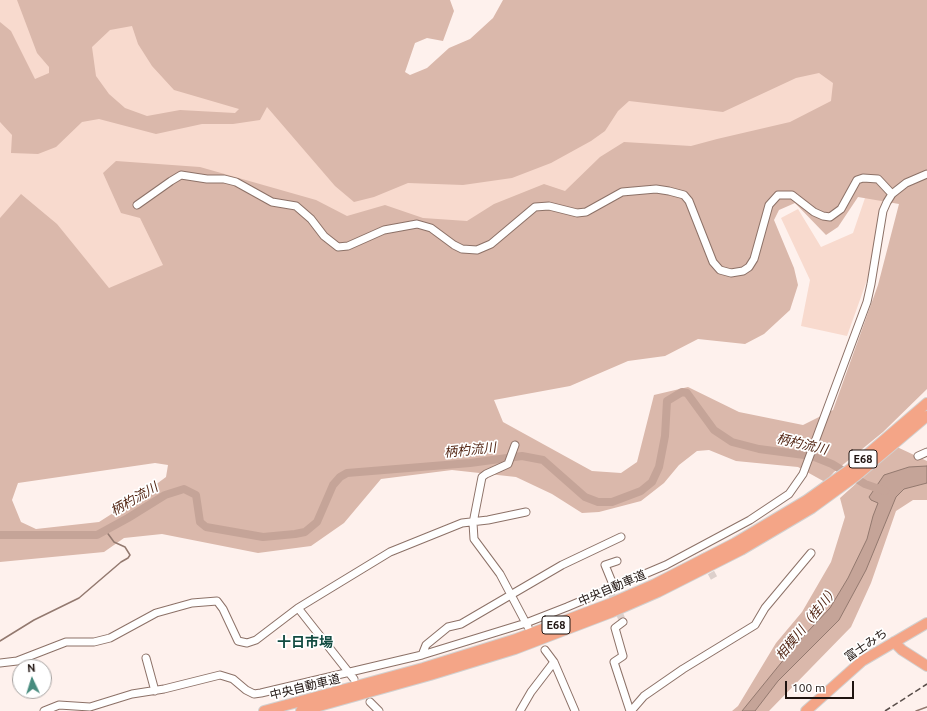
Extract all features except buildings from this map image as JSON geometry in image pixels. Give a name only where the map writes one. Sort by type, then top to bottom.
[{"type":"highway","name":"中央自動車道","points":[[900,433],[927,403]]},
{"type":"highway","name":"中央自動車道","points":[[301,711],[430,675],[515,649],[612,612],[690,576],[741,550],[785,524],[900,433],[927,416]]},
{"type":"highway","name":"中央自動車道","points":[[264,711],[423,668],[516,639],[609,604],[655,584],[735,543],[831,489]]},
{"type":"highway","name":"富士みち","points":[[806,711],[862,661],[927,623]]},
{"type":"highway","points":[[894,642],[902,650],[927,666]]},
{"type":"street","points":[[44,711],[59,705],[90,707],[132,694],[155,691],[220,675],[233,679],[246,690],[254,694],[372,668],[527,625],[700,551],[767,510],[789,494],[803,474],[867,302],[883,211],[892,194],[906,183],[927,174]]},
{"type":"street","points":[[137,204],[181,175],[207,179],[224,179],[236,182],[272,202],[296,206],[311,219],[324,236],[338,247],[348,246],[384,230],[417,224],[431,228],[462,249],[477,250],[491,244],[535,207],[550,206],[577,213],[586,212],[622,192],[650,189],[669,190],[684,196],[689,201],[713,262],[720,270],[731,273],[743,271],[749,267],[754,259],[769,205],[778,195],[792,195],[798,198],[814,212],[823,216],[830,216],[841,209],[857,180],[862,178],[878,179],[892,194]]},
{"type":"street","points":[[515,445],[508,464],[482,477],[472,523],[474,539],[512,593],[527,625]]},
{"type":"street","points":[[918,456],[927,452]]},
{"type":"street","points":[[0,664],[29,657],[66,642],[94,642],[110,638],[144,618],[192,603],[217,601],[238,641],[247,644],[256,640],[298,608],[390,552],[462,523],[472,523],[526,512]]},
{"type":"street","points":[[422,655],[426,645],[448,626],[461,624],[562,565],[621,537]]},
{"type":"street","points":[[623,622],[615,628],[622,656],[614,662],[630,711],[644,696],[683,669],[755,625],[765,608],[811,553]]},
{"type":"street","points":[[611,590],[605,565],[617,561]]},
{"type":"street","points":[[298,608],[354,679]]},
{"type":"street","points":[[545,650],[554,662],[574,711]]},
{"type":"street","points":[[146,658],[155,691]]},
{"type":"street","points":[[520,711],[531,692],[554,662]]},
{"type":"street","points":[[370,702],[379,711]]},
{"type":"shaded area","points":[[0,0],[194,0],[383,106],[784,0],[923,140],[215,333],[0,276]]},
{"type":"shaded area","points":[[17,0],[450,0],[454,11],[443,41],[427,38],[415,43],[405,72],[410,75],[427,68],[449,48],[470,39],[493,18],[503,0],[927,0],[927,389],[883,432],[834,472],[825,482],[798,467],[736,461],[709,450],[697,451],[679,465],[664,483],[641,501],[599,512],[582,513],[552,494],[516,477],[452,470],[381,479],[344,523],[311,546],[258,553],[162,534],[124,538],[104,552],[0,562],[0,218],[21,194],[57,224],[109,288],[163,265],[140,218],[121,213],[103,173],[116,161],[200,167],[316,200],[347,216],[385,205],[423,218],[467,221],[494,204],[544,184],[565,191],[600,157],[624,142],[691,146],[790,122],[831,101],[833,83],[819,73],[796,78],[723,112],[629,101],[618,111],[605,131],[591,141],[551,163],[512,178],[463,185],[408,183],[374,197],[354,202],[335,186],[267,107],[260,120],[233,124],[202,124],[156,134],[99,119],[82,122],[56,147],[38,154],[11,153],[12,135],[0,122],[0,22],[11,31],[35,79],[49,73],[49,67],[37,53]],"holes":[[[132,26],[138,44],[152,66],[174,90],[239,109],[235,113],[180,110],[147,116],[125,108],[109,94],[96,76],[92,47],[110,30]],[[858,197],[899,204],[878,285],[833,410],[803,425],[739,412],[688,387],[654,395],[637,462],[621,473],[592,471],[503,422],[494,400],[570,386],[628,361],[665,356],[698,339],[745,344],[764,334],[790,310],[798,285],[794,268],[774,220],[779,210],[795,203],[826,235],[838,227]],[[155,463],[168,465],[166,477],[143,494],[99,522],[36,529],[21,522],[12,500],[18,483]]]},
{"type":"shaded area","points":[[865,198],[883,198],[871,269],[847,336],[801,326],[810,280],[781,218],[798,209],[821,247],[853,233]]},
{"type":"shaded area","points":[[897,447],[927,461],[927,500],[913,500],[896,511],[871,583],[851,627],[769,711],[732,711],[738,706],[776,643],[802,612],[831,562],[845,517],[840,498]]},
{"type":"shaded area","points":[[927,466],[927,483],[904,489],[896,497],[866,570],[839,620],[778,681],[755,711],[742,711],[798,642],[830,608],[848,578],[867,539],[878,503],[871,500],[869,497],[884,475],[909,467]]},
{"type":"waterway","name":"柄杓流川","points":[[0,535],[97,535],[165,495],[184,489],[196,495],[200,522],[206,527],[263,537],[295,534],[305,532],[317,522],[333,485],[340,477],[347,473],[470,463],[522,456],[543,460],[585,497],[598,502],[612,502],[641,491],[652,482],[659,467],[665,436],[667,401],[682,392],[687,393],[714,430],[732,442],[759,449],[812,456],[832,464],[865,484],[885,491]]},
{"type":"waterway","points":[[0,641],[34,620],[79,598],[121,562],[128,558],[130,555],[125,547],[114,542],[106,531]]},
{"type":"waterway","points":[[916,711],[927,707]]},
{"type":"tunnel","points":[[701,554],[714,578]]},
{"type":"tunnel","points":[[611,593],[623,622]]},
{"type":"railway","points":[[885,711],[927,684]]},
{"type":"district","name":"十日市場","points":[[305,642]]},
{"type":"water label","name":"相模川（桂川）","points":[[807,623]]}]
